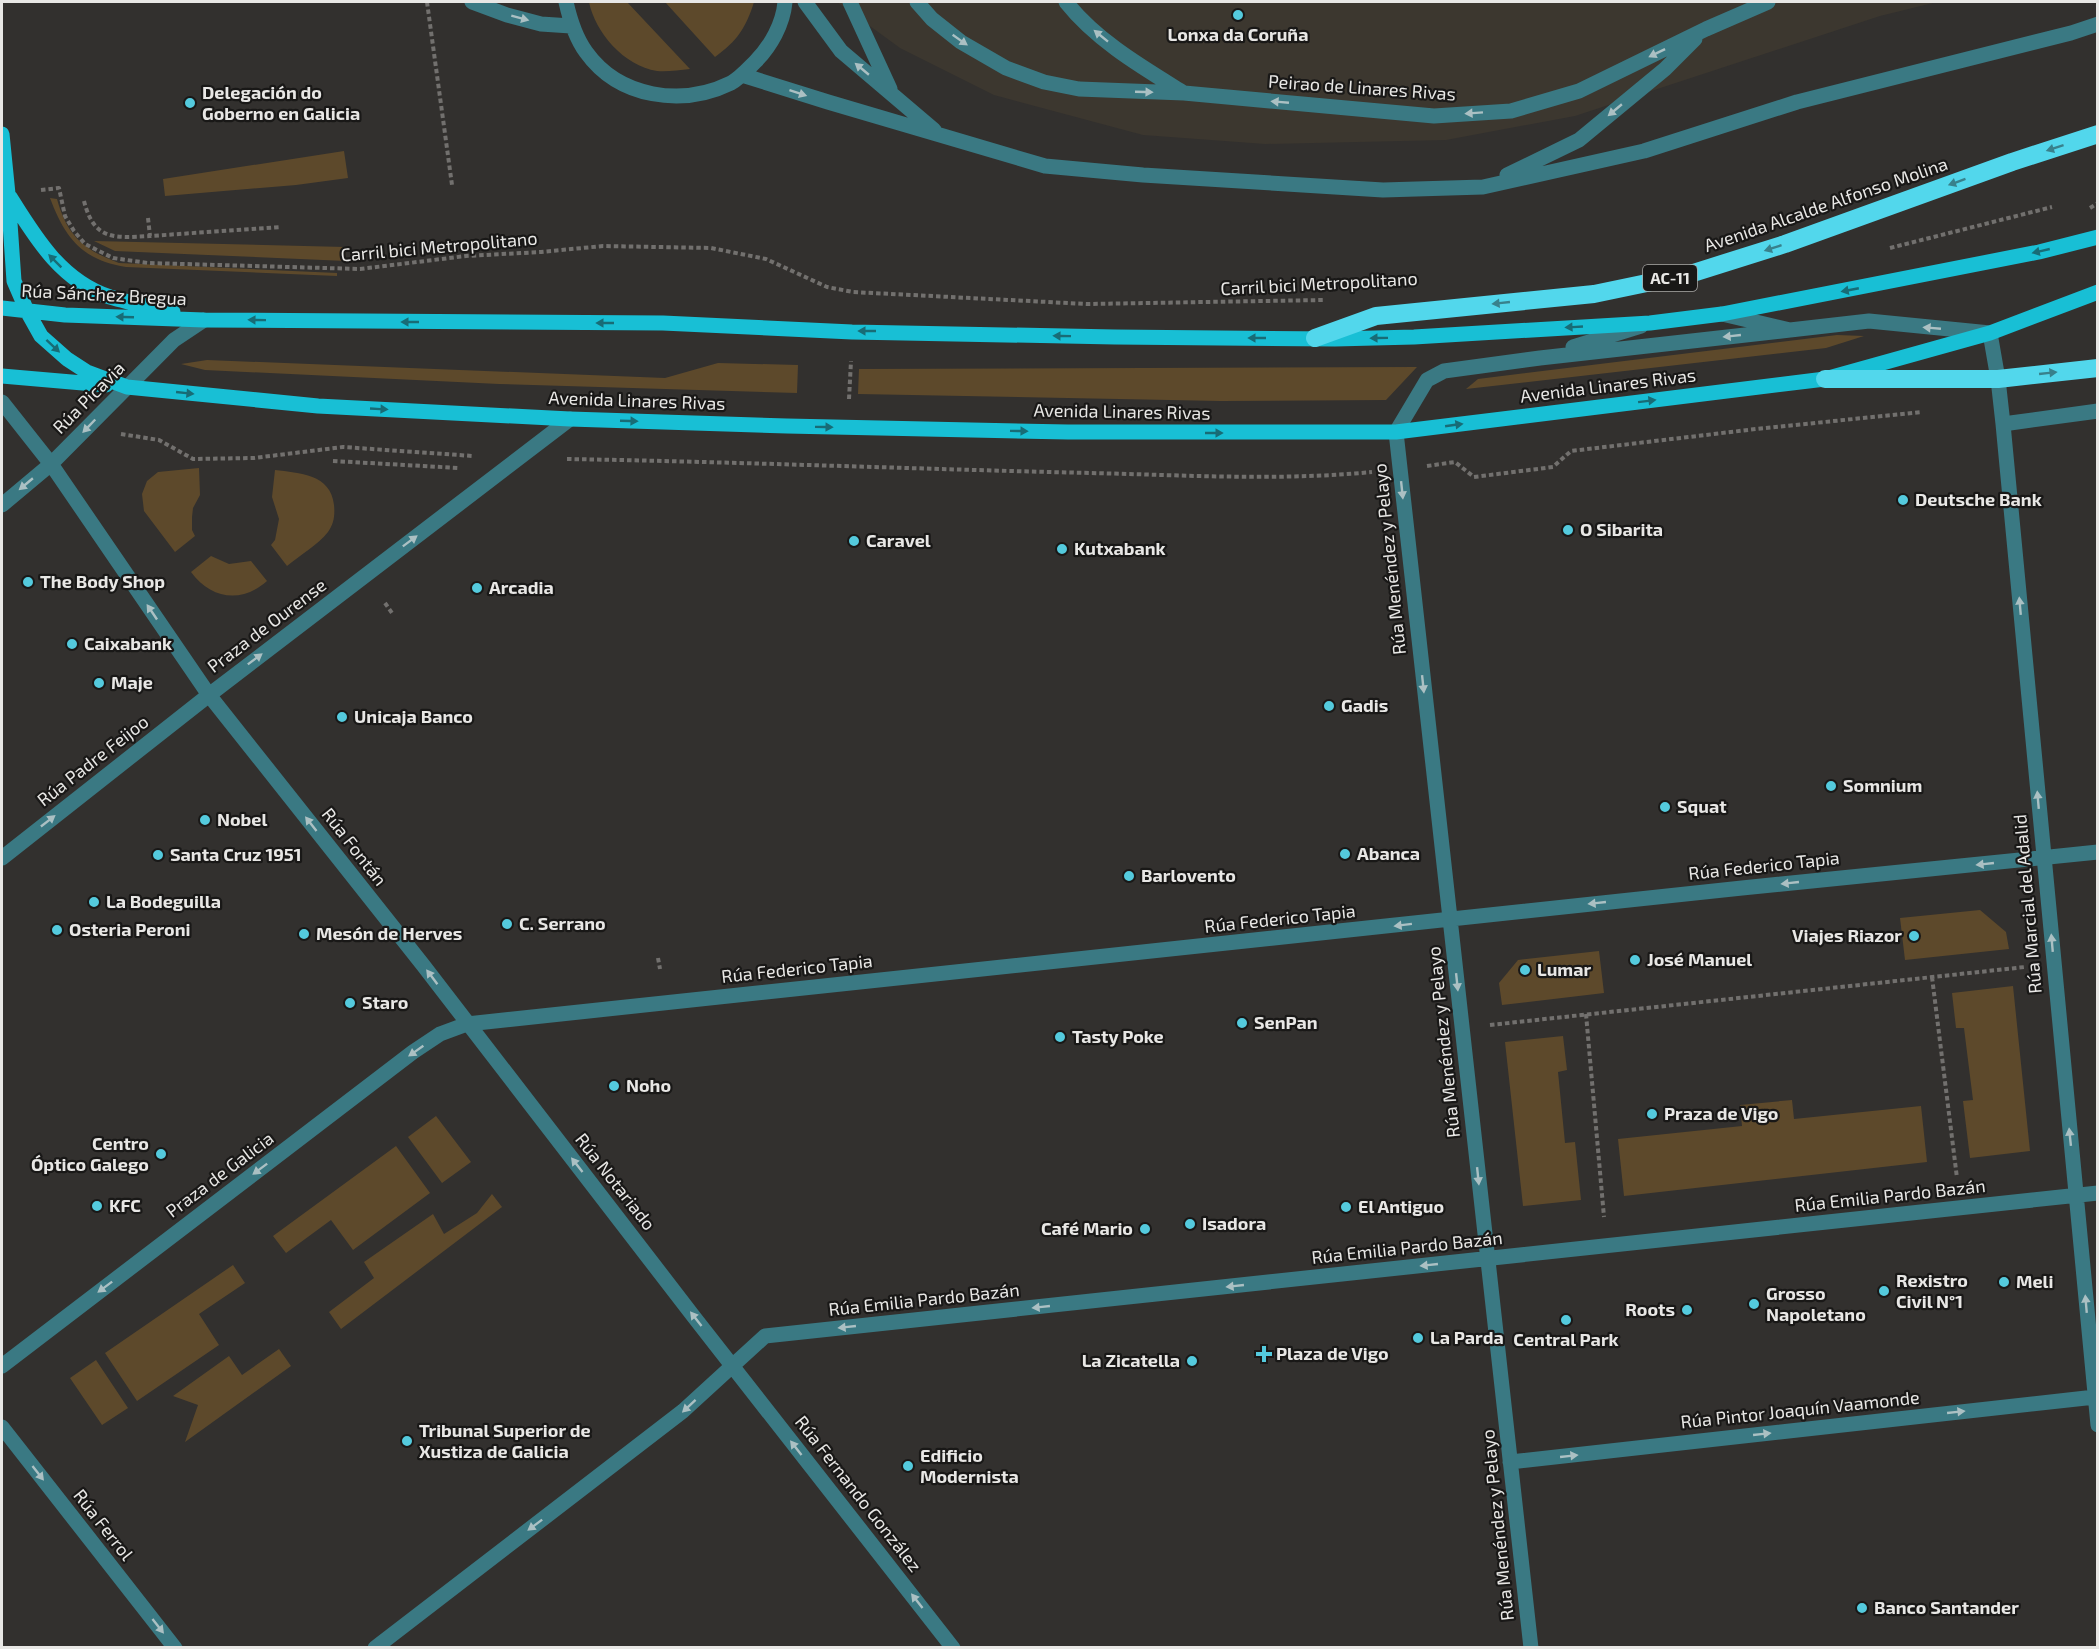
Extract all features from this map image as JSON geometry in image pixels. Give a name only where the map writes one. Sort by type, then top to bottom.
[{"type":"highway","name":"Avenida Alcalde Alfonso Molina","points":[[1316,338],[1376,316],[1594,294],[1690,274],[1785,244],[2012,162],[2097,134]]},
{"type":"highway","points":[[1825,379],[1998,379],[2097,368]]},
{"type":"main road","name":"Avenida Linares Rivas","points":[[2,134],[5,200],[14,282],[41,336],[67,359],[87,372],[127,387],[318,406],[570,419],[847,427],[1080,432],[1395,432],[1825,379],[1990,333],[2097,292]]},
{"type":"main road","points":[[5,200],[41,247],[63,269],[87,286],[108,296],[204,320]]},
{"type":"main road","name":"Avenida Linares Rivas","points":[[204,320],[663,323],[852,332],[1115,337],[1414,337],[1650,323],[1722,314],[2039,252],[2097,237]]},
{"type":"main road","name":"Rúa Sánchez Bregua","points":[[2,308],[65,315],[204,320]]},
{"type":"main road","points":[[2,376],[127,387]]},
{"type":"street","points":[[472,2],[541,24],[571,26]]},
{"type":"street","points":[[566,2],[571,26],[587,53],[609,75],[636,90],[666,97],[697,95],[731,83],[742,75],[768,48],[784,12],[785,2]]},
{"type":"street","points":[[805,2],[841,51],[939,134]]},
{"type":"street","points":[[850,2],[892,94]]},
{"type":"street","name":"Peirao de Linares Rivas","points":[[917,2],[932,19],[961,42],[1006,68],[1044,82],[1079,89],[1184,93],[1434,116],[1511,111],[1579,91],[1767,2]]},
{"type":"street","name":"Peirao de Linares Rivas","points":[[1066,2],[1079,18],[1126,56],[1184,93]]},
{"type":"street","points":[[742,75],[1045,166],[1132,174],[1383,190],[1483,187],[1644,152],[1797,102],[2071,33],[2097,24]]},
{"type":"street","points":[[1483,187],[1579,140],[1665,69],[1706,29]]},
{"type":"street","name":"Avenida Linares Rivas","points":[[1722,314],[1790,330]]},
{"type":"street","name":"Rúa Picavia","points":[[2,505],[51,464],[174,340],[204,320]]},
{"type":"street","name":"Avenida Linares Rivas","points":[[1395,432],[1427,380],[1444,370],[1869,321],[1990,333]]},
{"type":"street","name":"Avenida Linares Rivas","points":[[1540,358],[1650,323]]},
{"type":"street","points":[[1990,333],[1998,379]]},
{"type":"street","name":"Rúa Marcial del Adalid","points":[[1998,379],[2097,1425]]},
{"type":"street","points":[[2,402],[51,464]]},
{"type":"street","points":[[2003,423],[2097,411]]},
{"type":"street","name":"Praza de Ourense","points":[[51,464],[209,695],[570,419]]},
{"type":"street","name":"Rúa Menéndez y Pelayo","points":[[1395,432],[1531,1647]]},
{"type":"street","name":"Rúa Padre Feijoo","points":[[2,858],[209,695]]},
{"type":"street","name":"Rúa Fontán","points":[[209,695],[467,1024]]},
{"type":"street","name":"Rúa Federico Tapia","points":[[467,1024],[2097,852]]},
{"type":"street","name":"Rúa Notariado","points":[[467,1024],[732,1365]]},
{"type":"street","name":"Praza de Galicia","points":[[2,1366],[413,1052],[440,1034],[467,1024]]},
{"type":"street","name":"Rúa Emilia Pardo Bazán","points":[[375,1647],[683,1411],[765,1336],[2097,1193]]},
{"type":"street","name":"Rúa Fernando González","points":[[732,1365],[953,1647]]},
{"type":"street","name":"Rúa Pintor Joaquín Vaamonde","points":[[1510,1462],[2095,1397]]},
{"type":"street","name":"Rúa Ferrol","points":[[2,1426],[175,1647]]},
{"type":"path","points":[[427,2],[452,185]]},
{"type":"path","name":"Carril bici Metropolitano","points":[[59,188],[65,216],[85,243],[113,258],[148,263],[360,269],[466,256],[603,246],[711,248],[766,259],[827,287],[854,292],[1087,304],[1331,300]]},
{"type":"path","points":[[84,201],[88,218],[100,230],[116,238],[281,227]]},
{"type":"path","points":[[1884,250],[2052,207]]},
{"type":"path","points":[[148,218],[150,236]]},
{"type":"path","points":[[846,465],[854,292]]},
{"type":"path","points":[[333,461],[459,468]]},
{"type":"path","points":[[385,603],[392,613]]},
{"type":"path","points":[[658,958],[660,969]]},
{"type":"path","points":[[1489,1025],[2010,969]]},
{"type":"path","points":[[1932,976],[1961,1208]]},
{"type":"path","points":[[1586,1014],[1607,1246]]},
{"type":"shaded area","points":[[589,2],[627,2],[690,69],[657,71],[633,62],[604,36]]},
{"type":"shaded area","points":[[665,2],[754,2],[740,33],[715,57]]},
{"type":"shaded area","points":[[837,2],[1937,2],[1880,16],[1575,116],[1446,140],[1265,144],[1143,135],[994,95],[900,48]]},
{"type":"shaded area","points":[[344,151],[348,178],[296,185],[165,196],[163,179]]},
{"type":"shaded area","points":[[50,198],[57,199],[66,223],[79,240],[96,253],[119,263],[337,273],[337,276],[126,267],[111,264],[87,253],[77,245],[62,225]]},
{"type":"shaded area","points":[[94,241],[345,247],[346,261],[115,251]]},
{"type":"shaded area","points":[[1837,335],[1864,336],[1826,348],[1466,389],[1478,379]]},
{"type":"shaded area","points":[[207,360],[665,378],[718,363],[798,365],[797,393],[499,384],[205,370],[181,364]]},
{"type":"shaded area","points":[[1417,367],[1386,400],[1221,401],[858,394],[859,369]]},
{"type":"shaded area","points":[[199,468],[200,495],[193,508],[192,517],[192,530],[195,536],[175,552],[144,511],[142,494],[147,481],[158,472]]},
{"type":"shaded area","points":[[275,470],[303,474],[320,481],[332,495],[334,505],[334,519],[328,532],[314,546],[287,566],[271,545],[275,540],[279,519],[272,497]]},
{"type":"shaded area","points":[[211,556],[229,564],[251,561],[267,581],[247,593],[227,595],[217,593],[199,581],[191,572]]},
{"type":"shaded area","points":[[1980,910],[2006,932],[2009,949],[1905,960],[1900,918]]},
{"type":"shaded area","points":[[1599,951],[1604,993],[1502,1005],[1499,983],[1518,960]]},
{"type":"shaded area","points":[[2013,986],[2030,1151],[1970,1158],[1963,1101],[1973,1100],[1964,1028],[1956,1028],[1952,993]]},
{"type":"shaded area","points":[[1563,1036],[1567,1070],[1558,1072],[1565,1143],[1575,1142],[1581,1200],[1523,1206],[1505,1042]]},
{"type":"shaded area","points":[[1792,1100],[1794,1119],[1921,1106],[1927,1162],[1624,1196],[1618,1139],[1742,1126],[1740,1105]]},
{"type":"shaded area","points":[[436,1116],[471,1162],[442,1183],[408,1137]]},
{"type":"shaded area","points":[[396,1146],[430,1193],[353,1250],[331,1220],[286,1253],[273,1236]]},
{"type":"shaded area","points":[[492,1194],[502,1207],[341,1329],[329,1312],[374,1278],[364,1262],[433,1214],[444,1234],[477,1213]]},
{"type":"shaded area","points":[[233,1265],[245,1283],[199,1314],[219,1345],[137,1401],[105,1353]]},
{"type":"shaded area","points":[[279,1349],[291,1366],[185,1442],[198,1405],[173,1396],[229,1356],[242,1375]]},
{"type":"shaded area","points":[[96,1360],[128,1408],[102,1425],[70,1378]]},
{"type":"place","name":"Lonxa da Coruña","points":[[1238,15]]},
{"type":"place","name":"Delegación do Goberno en Galicia","points":[[190,103]]},
{"type":"place","name":"Deutsche Bank","points":[[1903,500]]},
{"type":"place","name":"O Sibarita","points":[[1568,530]]},
{"type":"place","name":"Caravel","points":[[854,541]]},
{"type":"place","name":"Kutxabank","points":[[1062,549]]},
{"type":"place","name":"The Body Shop","points":[[28,582]]},
{"type":"place","name":"Arcadia","points":[[477,588]]},
{"type":"place","name":"Caixabank","points":[[72,644]]},
{"type":"place","name":"Maje","points":[[99,683]]},
{"type":"place","name":"Gadis","points":[[1329,706]]},
{"type":"place","name":"Unicaja Banco","points":[[342,717]]},
{"type":"place","name":"Somnium","points":[[1831,786]]},
{"type":"place","name":"Squat","points":[[1665,807]]},
{"type":"place","name":"Nobel","points":[[205,820]]},
{"type":"place","name":"Abanca","points":[[1345,854]]},
{"type":"place","name":"Santa Cruz 1951","points":[[158,855]]},
{"type":"place","name":"Barlovento","points":[[1129,876]]},
{"type":"place","name":"La Bodeguilla","points":[[94,902]]},
{"type":"place","name":"C. Serrano","points":[[507,924]]},
{"type":"place","name":"Osteria Peroni","points":[[57,930]]},
{"type":"place","name":"Mesón de Herves","points":[[304,934]]},
{"type":"place","name":"Viajes Riazor","points":[[1914,936]]},
{"type":"place","name":"José Manuel","points":[[1635,960]]},
{"type":"place","name":"Lumar","points":[[1525,970]]},
{"type":"place","name":"Staro","points":[[350,1003]]},
{"type":"place","name":"SenPan","points":[[1242,1023]]},
{"type":"place","name":"Tasty Poke","points":[[1060,1037]]},
{"type":"place","name":"Noho","points":[[614,1086]]},
{"type":"place","name":"Praza de Vigo","points":[[1652,1114]]},
{"type":"place","name":"Centro Óptico Galego","points":[[161,1154]]},
{"type":"place","name":"KFC","points":[[97,1206]]},
{"type":"place","name":"El Antiguo","points":[[1346,1207]]},
{"type":"place","name":"Isadora","points":[[1190,1224]]},
{"type":"place","name":"Café Mario","points":[[1145,1229]]},
{"type":"place","name":"Meli","points":[[2004,1282]]},
{"type":"place","name":"Rexistro Civil N°1","points":[[1884,1291]]},
{"type":"place","name":"Grosso Napoletano","points":[[1754,1304]]},
{"type":"place","name":"Roots","points":[[1687,1310]]},
{"type":"place","name":"Central Park","points":[[1566,1320]]},
{"type":"place","name":"La Parda","points":[[1418,1338]]},
{"type":"place","name":"Plaza de Vigo","points":[[1264,1354]]},
{"type":"place","name":"La Zicatella","points":[[1192,1361]]},
{"type":"place","name":"Tribunal Superior de Xustiza de Galicia","points":[[407,1441]]},
{"type":"place","name":"Edificio Modernista","points":[[908,1466]]},
{"type":"place","name":"Banco Santander","points":[[1862,1608]]}]
